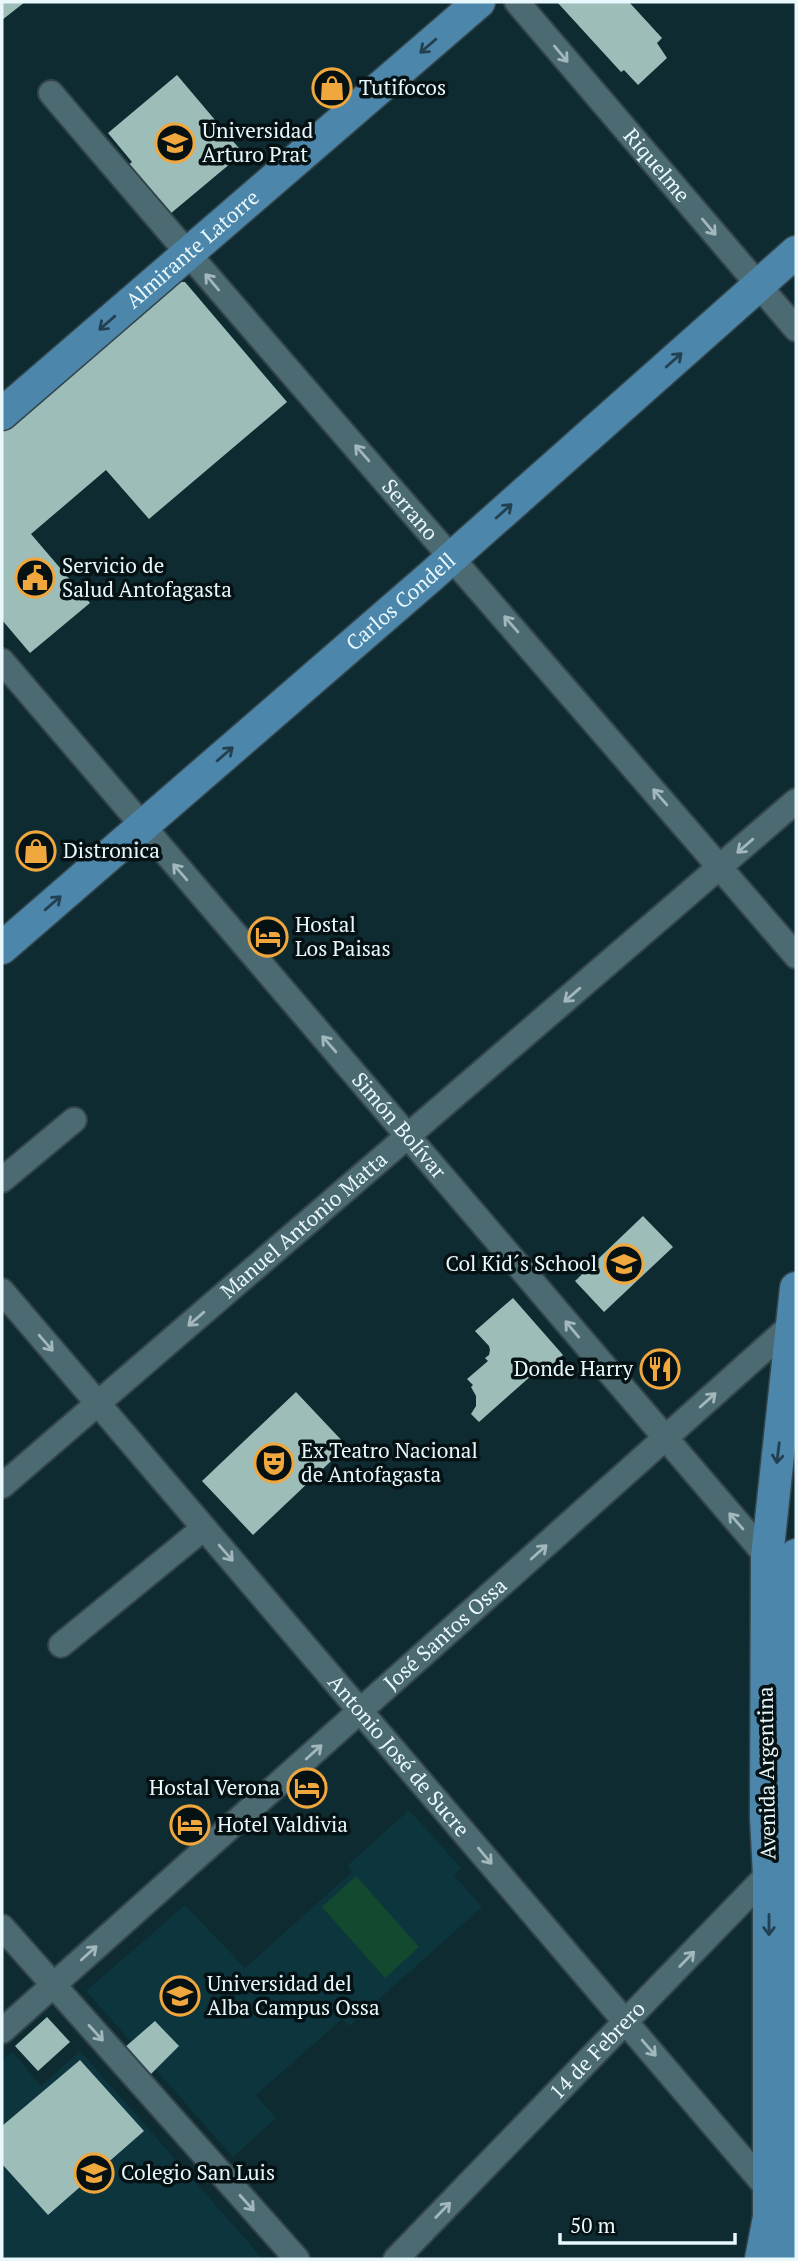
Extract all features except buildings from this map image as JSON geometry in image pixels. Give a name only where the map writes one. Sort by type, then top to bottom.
[{"type":"main road","name":"Almirante Latorre","points":[[2,414],[479,2]]},
{"type":"main road","name":"Carlos Condell","points":[[2,948],[453,557],[796,252]]},
{"type":"main road","name":"Avenida Argentina","points":[[761,2259],[769,2217],[769,1875],[766,1817],[796,1287]]},
{"type":"main road","name":"Avenida Argentina","points":[[782,1556],[796,1590],[796,2220],[791,2259]]},
{"type":"street","name":"Riquelme","points":[[517,2],[796,329]]},
{"type":"street","name":"Serrano","points":[[51,93],[796,956]]},
{"type":"street","name":"Simón Bolívar","points":[[2,661],[665,1439],[782,1556]]},
{"type":"street","name":"Manuel Antonio Matta","points":[[2,1486],[796,802]]},
{"type":"street","points":[[2,1180],[74,1120]]},
{"type":"street","name":"Antonio José de Sucre","points":[[2,1291],[796,2220]]},
{"type":"street","name":"José Santos Ossa","points":[[2,2031],[794,1323]]},
{"type":"street","points":[[61,1645],[204,1528]]},
{"type":"street","name":"14 de Febrero","points":[[396,2259],[769,1875],[794,1841]]},
{"type":"street","points":[[2,1927],[297,2259]]},
{"type":"shaded area","points":[[409,1810],[461,1868],[454,1875],[482,1907],[349,2026],[342,2019],[256,2095],[276,2118],[233,2157],[86,1991],[185,1905],[245,1968],[352,1872],[347,1866]]},
{"type":"shaded area","name":"Colegio San Luis","points":[[12,2051],[41,2086],[80,2051],[263,2259],[2,2259],[2,2060]]},
{"type":"green space","points":[[356,1876],[419,1947],[385,1978],[322,1907]]},
{"type":"place","name":"Tutifocos","points":[[332,88]]},
{"type":"place","name":"Universidad Arturo Prat","points":[[175,143]]},
{"type":"place","name":"Servicio de Salud Antofagasta","points":[[35,578]]},
{"type":"place","name":"Distronica","points":[[36,851]]},
{"type":"place","name":"Hostal Los Paisas","points":[[268,937]]},
{"type":"place","name":"Col Kid´s School","points":[[624,1264]]},
{"type":"place","name":"Donde Harry","points":[[660,1369]]},
{"type":"place","name":"Ex Teatro Nacional de Antofagasta","points":[[274,1463]]},
{"type":"place","name":"Hostal Verona","points":[[307,1788]]},
{"type":"place","name":"Hotel Valdivia","points":[[190,1825]]},
{"type":"place","name":"Universidad del Alba Campus Ossa","points":[[180,1996]]},
{"type":"place","name":"Colegio San Luis","points":[[94,2173]]}]
